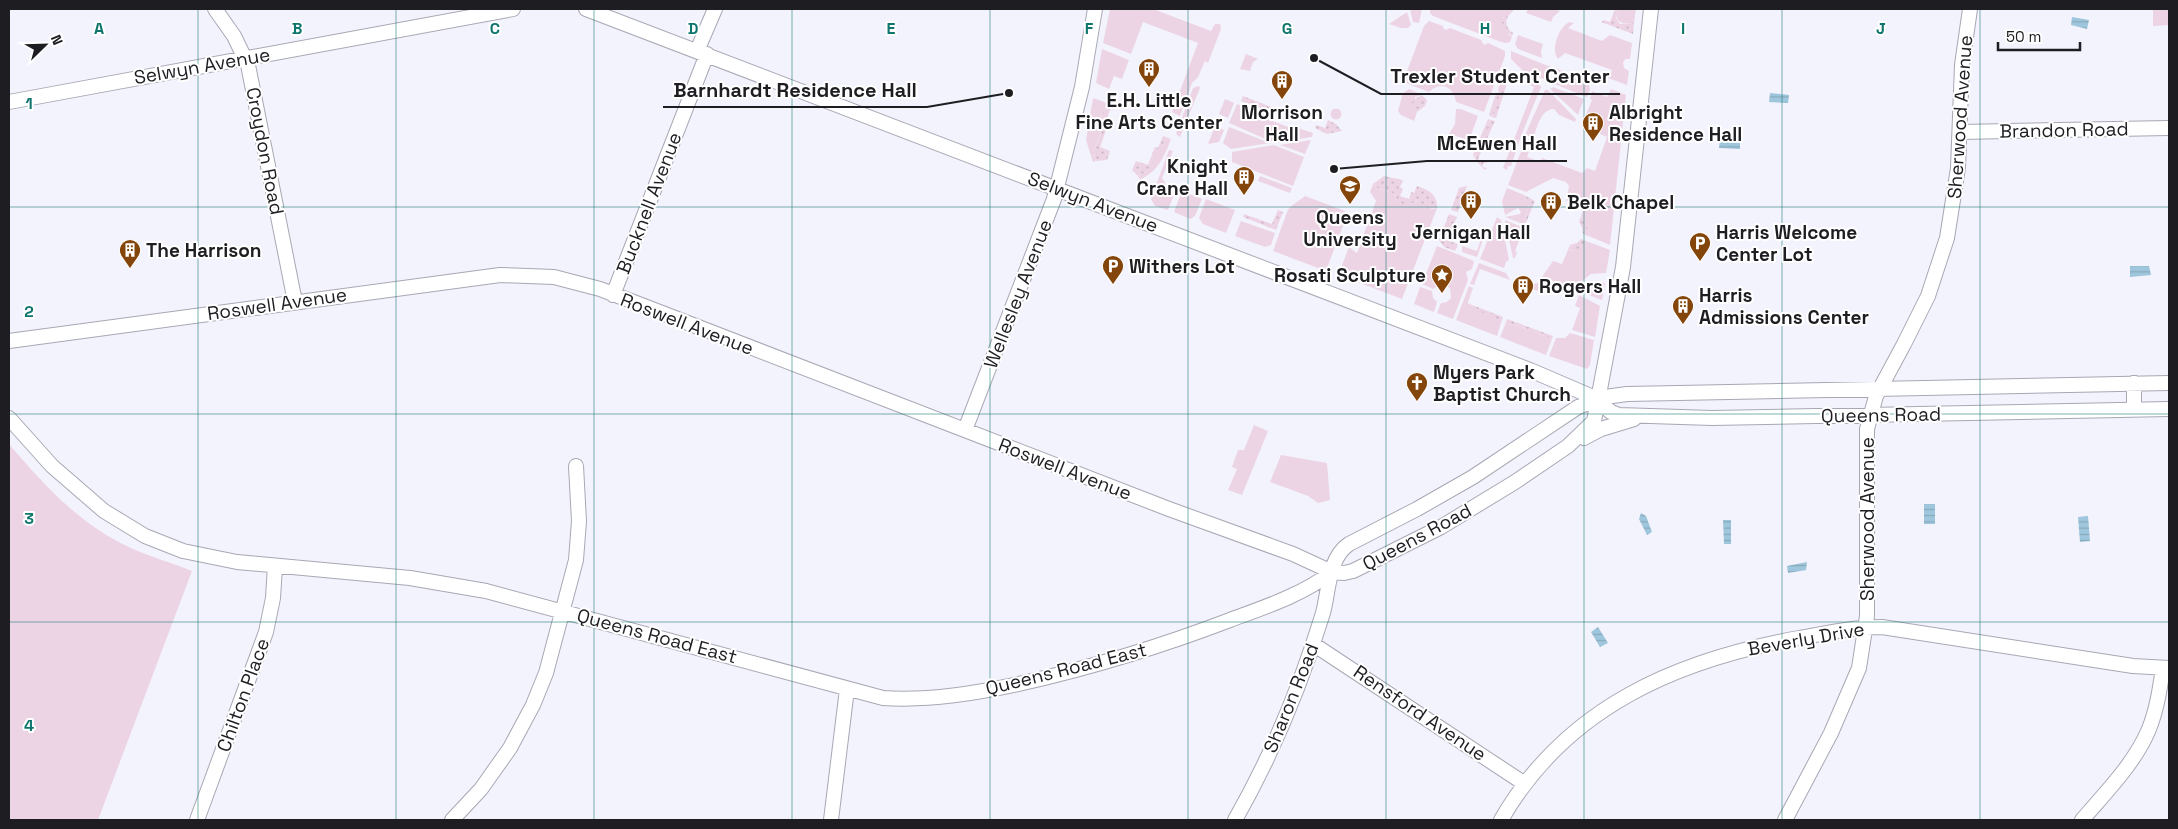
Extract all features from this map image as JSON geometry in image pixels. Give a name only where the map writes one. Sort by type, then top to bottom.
[{"type":"street","name":"Croydon Road","points":[[215,9],[234,36],[246,58],[252,78],[295,302]]},
{"type":"street","name":"Selwyn Avenue","points":[[9,102],[513,9]]},
{"type":"street","name":"Selwyn Avenue","points":[[586,9],[1530,370],[1598,400]]},
{"type":"street","name":"Bucknell Avenue","points":[[613,295],[702,52],[715,9]]},
{"type":"street","name":"Wellesley Avenue","points":[[965,430],[1057,188],[1082,87],[1094,9]]},
{"type":"street","points":[[1598,400],[1626,244],[1651,9]]},
{"type":"street","name":"Sherwood Avenue","points":[[1784,820],[1818,760],[1850,693],[1859,668],[1867,627],[1866,448],[1870,415],[1880,388],[1917,319],[1940,262],[1954,201],[1960,132],[1962,65],[1970,9]]},
{"type":"street","name":"Brandon Road","points":[[1960,132],[2169,128]]},
{"type":"street","name":"Roswell Avenue","points":[[9,341],[510,274],[568,280],[613,295],[1292,554],[1332,572]]},
{"type":"street","points":[[2134,383],[2134,410]]},
{"type":"street","name":"Queens Road","points":[[1598,400],[1594,421],[1568,446],[1501,491],[1399,549],[1353,571],[1344,573],[1332,572],[1339,553],[1349,544],[1449,491],[1533,439],[1578,407],[1598,400],[1627,394],[2169,383]]},
{"type":"street","name":"Queens Road","points":[[1598,400],[1615,414],[1647,417],[1712,418],[2169,409]]},
{"type":"street","points":[[1568,446],[1601,429],[1623,421],[1647,417]]},
{"type":"street","name":"Queens Road East","points":[[9,418],[64,478],[104,511],[133,530],[196,555],[275,566],[417,579],[487,592],[564,611],[883,698],[929,698],[972,693],[1059,675],[1145,650],[1258,610],[1304,591],[1332,572]]},
{"type":"street","points":[[452,820],[486,782],[517,737],[544,679],[573,574],[578,540],[576,466]]},
{"type":"street","name":"Chilton Place","points":[[198,820],[266,632],[273,598],[275,566]]},
{"type":"street","name":"Sharon Road","points":[[1236,820],[1281,728],[1313,644],[1332,572]]},
{"type":"street","name":"Beverly Drive","points":[[1501,820],[1525,784],[1552,755],[1586,724],[1614,703],[1652,682],[1694,664],[1734,652],[1867,627],[1889,627],[2133,666],[2166,668]]},
{"type":"street","name":"Rensford Avenue","points":[[1313,644],[1525,784]]},
{"type":"street","points":[[2082,820],[2131,759],[2148,731],[2166,668]]},
{"type":"street","points":[[830,820],[847,689]]},
{"type":"shaded area","points":[[1110,9],[1153,9],[1211,31],[1215,24],[1220,24],[1221,29],[1208,63],[1205,61],[1198,77],[1192,83],[1180,116],[1172,112],[1198,43],[1143,22],[1131,54],[1103,43]]},
{"type":"shaded area","points":[[1410,9],[1422,9],[1419,23],[1413,22]]},
{"type":"shaded area","points":[[1430,9],[1510,9],[1503,18],[1509,35],[1512,36],[1510,42],[1501,42],[1433,16],[1430,13]]},
{"type":"shaded area","points":[[1513,9],[1513,11],[1506,22],[1508,28],[1513,33],[1512,36],[1506,32],[1502,23],[1505,13]]},
{"type":"shaded area","points":[[1528,9],[1553,9],[1560,11],[1553,17],[1551,22],[1526,13]]},
{"type":"shaded area","points":[[1615,9],[1618,9],[1616,18],[1620,24],[1634,23],[1633,34],[1601,22],[1604,20],[1610,22]]},
{"type":"shaded area","points":[[1618,9],[1636,9],[1634,23],[1620,22],[1617,17]]},
{"type":"shaded area","points":[[2153,9],[2169,9],[2169,25],[2153,26]]},
{"type":"shaded area","points":[[1407,12],[1411,25],[1408,28],[1389,24]]},
{"type":"shaded area","points":[[1429,21],[1443,26],[1446,30],[1450,28],[1481,40],[1484,45],[1488,43],[1505,51],[1505,56],[1484,112],[1456,102],[1453,92],[1446,87],[1438,86],[1429,92],[1403,82],[1424,26]]},
{"type":"shaded area","points":[[1569,22],[1574,23],[1568,28],[1602,41],[1610,35],[1632,43],[1630,59],[1625,59],[1623,63],[1624,68],[1629,71],[1627,85],[1608,78],[1612,70],[1565,53],[1558,59],[1555,45],[1562,29]]},
{"type":"shaded area","points":[[1518,35],[1543,44],[1542,58],[1518,49],[1515,44]]},
{"type":"shaded area","points":[[1102,49],[1129,60],[1122,79],[1114,76],[1109,89],[1096,83]]},
{"type":"shaded area","points":[[1511,51],[1551,67],[1546,80],[1522,70],[1511,59]]},
{"type":"shaded area","points":[[1246,54],[1258,59],[1253,62],[1250,71],[1240,69]]},
{"type":"shaded area","points":[[1557,69],[1588,80],[1590,90],[1587,97],[1554,84],[1554,76]]},
{"type":"shaded area","points":[[1515,74],[1523,77],[1521,82],[1509,77],[1506,79],[1499,94],[1498,89],[1502,78]]},
{"type":"shaded area","points":[[1509,77],[1496,118],[1492,117],[1500,89]]},
{"type":"shaded area","points":[[1526,78],[1539,82],[1541,87],[1511,166],[1508,166],[1507,170],[1503,168],[1534,87],[1525,83]]},
{"type":"shaded area","points":[[1199,86],[1200,88],[1180,137],[1176,133],[1193,88]]},
{"type":"shaded area","points":[[1553,87],[1584,99],[1578,115],[1550,89]]},
{"type":"shaded area","points":[[1409,89],[1422,95],[1415,97],[1415,111],[1417,112],[1414,121],[1401,115],[1398,111],[1403,93]]},
{"type":"shaded area","points":[[1611,89],[1626,95],[1610,245],[1591,237],[1581,216],[1584,207],[1566,201],[1569,186],[1566,182],[1553,178],[1526,192],[1508,185],[1522,149],[1529,152],[1527,157],[1541,162],[1542,158],[1582,173],[1587,168],[1595,171],[1607,137],[1600,134],[1601,129],[1583,122],[1592,100],[1590,99],[1592,91],[1607,97]]},
{"type":"shaded area","points":[[1545,90],[1548,90],[1576,119],[1575,122],[1559,115],[1554,109],[1549,110],[1540,119],[1533,138],[1525,135]]},
{"type":"shaded area","points":[[1499,94],[1492,117],[1489,115],[1495,96]]},
{"type":"shaded area","points":[[1422,95],[1427,100],[1425,106],[1417,112],[1412,101]]},
{"type":"shaded area","points":[[1243,96],[1279,110],[1277,114],[1241,101]]},
{"type":"shaded area","points":[[1093,98],[1107,103],[1100,121],[1101,131],[1093,153],[1096,161],[1093,162],[1086,140]]},
{"type":"shaded area","points":[[1225,99],[1234,103],[1228,118],[1219,114]]},
{"type":"shaded area","points":[[1107,103],[1112,105],[1103,128],[1106,130],[1100,147],[1110,151],[1107,160],[1096,161],[1093,153],[1101,132],[1100,121]]},
{"type":"shaded area","points":[[1237,104],[1266,115],[1265,118],[1291,128],[1292,126],[1313,133],[1312,137],[1275,143],[1229,123]]},
{"type":"shaded area","points":[[1336,108],[1342,114],[1336,120],[1330,114]]},
{"type":"shaded area","points":[[1456,109],[1461,109],[1478,116],[1471,135],[1466,139],[1449,134],[1455,124]]},
{"type":"shaded area","points":[[1488,119],[1491,120],[1475,156],[1476,161],[1473,155]]},
{"type":"shaded area","points":[[1328,120],[1336,124],[1342,131],[1327,134],[1315,128],[1316,125],[1325,128]]},
{"type":"shaded area","points":[[1491,120],[1495,121],[1478,159],[1488,163],[1483,163],[1483,167],[1487,168],[1485,170],[1476,161],[1475,150]]},
{"type":"shaded area","points":[[1215,126],[1224,130],[1219,142],[1208,144]]},
{"type":"shaded area","points":[[1229,127],[1270,143],[1231,149],[1223,143]]},
{"type":"shaded area","points":[[1163,136],[1166,137],[1161,150],[1154,154],[1148,171],[1138,176],[1132,170],[1136,161],[1148,165],[1155,147],[1158,148]]},
{"type":"shaded area","points":[[1166,137],[1171,139],[1160,162],[1152,172],[1140,180],[1138,176],[1148,171],[1154,154],[1162,148]]},
{"type":"shaded area","points":[[1311,140],[1305,154],[1280,145]]},
{"type":"shaded area","points":[[1274,145],[1304,157],[1293,186],[1232,162],[1232,152]]},
{"type":"shaded area","points":[[1169,150],[1173,151],[1162,178],[1169,189],[1175,192],[1168,210],[1155,206],[1151,199]]},
{"type":"shaded area","points":[[1260,176],[1292,188],[1290,193],[1258,181]]},
{"type":"shaded area","points":[[1384,176],[1403,180],[1400,187],[1403,189],[1400,196],[1409,199],[1411,192],[1414,193],[1417,186],[1429,191],[1436,200],[1437,208],[1429,208],[1418,201],[1408,205],[1399,203],[1393,193],[1379,189],[1373,184]]},
{"type":"shaded area","points":[[1373,184],[1379,189],[1393,193],[1399,203],[1412,204],[1418,201],[1432,209],[1437,208],[1402,299],[1347,278],[1349,272],[1341,268],[1349,247],[1357,253],[1376,201],[1370,192]]},
{"type":"shaded area","points":[[1467,186],[1458,212],[1451,210],[1459,188]]},
{"type":"shaded area","points":[[1507,188],[1524,195],[1529,205],[1523,224],[1505,217],[1520,214],[1521,212],[1518,208],[1505,215],[1502,201]]},
{"type":"shaded area","points":[[1182,191],[1202,199],[1195,216],[1190,219],[1174,212]]},
{"type":"shaded area","points":[[1524,195],[1535,201],[1525,225],[1523,224],[1529,206]]},
{"type":"shaded area","points":[[1305,196],[1345,211],[1347,215],[1326,271],[1273,251],[1287,212],[1290,207]]},
{"type":"shaded area","points":[[1206,199],[1235,210],[1226,233],[1203,224],[1199,218]]},
{"type":"shaded area","points":[[1278,210],[1283,212],[1276,230],[1243,217],[1244,214],[1272,224]]},
{"type":"shaded area","points":[[1449,214],[1457,217],[1446,240],[1458,244],[1455,251],[1444,247],[1439,240]]},
{"type":"shaded area","points":[[1581,216],[1591,237],[1583,234],[1579,222]]},
{"type":"shaded area","points":[[1497,217],[1501,220],[1509,260],[1504,268],[1480,259]]},
{"type":"shaded area","points":[[1505,220],[1524,228],[1515,251],[1517,252],[1515,258],[1513,258]]},
{"type":"shaded area","points":[[1241,221],[1275,233],[1271,245],[1265,247],[1235,236]]},
{"type":"shaded area","points":[[1485,227],[1487,228],[1477,257],[1462,252],[1462,246],[1477,251]]},
{"type":"shaded area","points":[[1581,239],[1589,242],[1577,251],[1568,250],[1570,245],[1577,243]]},
{"type":"shaded area","points":[[1589,242],[1610,250],[1606,273],[1591,274],[1573,288],[1542,277],[1553,261],[1562,264],[1568,250],[1575,251]]},
{"type":"shaded area","points":[[1437,246],[1474,261],[1472,269],[1466,272],[1468,280],[1453,319],[1437,313],[1441,303],[1447,302],[1451,298],[1450,288],[1442,283],[1433,289],[1422,284]]},
{"type":"shaded area","points":[[1479,263],[1506,273],[1510,280],[1480,269],[1474,285],[1470,284]]},
{"type":"shaded area","points":[[1541,281],[1549,284],[1545,294],[1523,285],[1533,285]]},
{"type":"shaded area","points":[[1589,283],[1605,283],[1602,300],[1581,292]]},
{"type":"shaded area","points":[[1469,286],[1473,288],[1467,305],[1495,317],[1501,323],[1497,336],[1456,320]]},
{"type":"shaded area","points":[[1420,287],[1432,291],[1433,298],[1437,302],[1434,312],[1414,304]]},
{"type":"shaded area","points":[[1579,295],[1600,306],[1595,337],[1572,330],[1580,308],[1575,306]]},
{"type":"shaded area","points":[[1467,303],[1503,317],[1501,323],[1466,305]]},
{"type":"shaded area","points":[[1507,319],[1553,336],[1552,339],[1514,324],[1505,325]]},
{"type":"shaded area","points":[[1514,324],[1552,339],[1546,355],[1500,337],[1505,325]]},
{"type":"shaded area","points":[[1570,333],[1594,340],[1590,365],[1587,369],[1549,356],[1556,338],[1565,338]]},
{"type":"shaded area","points":[[1254,425],[1268,431],[1242,495],[1228,490],[1237,469],[1232,467],[1238,450],[1244,450]]},
{"type":"shaded area","points":[[9,444],[64,503],[95,528],[131,548],[192,571],[98,820],[9,820]]},
{"type":"shaded area","points":[[1281,455],[1327,463],[1330,500],[1318,503],[1308,496],[1270,482]]},
{"type":"water","points":[[2072,17],[2089,20],[2087,29],[2071,25]]},
{"type":"water","points":[[1770,93],[1789,95],[1788,103],[1769,102]]},
{"type":"water","points":[[1720,139],[1731,139],[1740,142],[1740,149],[1719,148]]},
{"type":"water","points":[[2130,266],[2149,266],[2151,275],[2130,277]]},
{"type":"water","points":[[1924,504],[1935,504],[1935,524],[1924,524]]},
{"type":"water","points":[[1641,513],[1646,516],[1652,532],[1647,535],[1639,519]]},
{"type":"water","points":[[2088,516],[2090,541],[2080,542],[2078,517]]},
{"type":"water","points":[[1723,520],[1731,520],[1731,544],[1724,544]]},
{"type":"water","points":[[1807,562],[1806,570],[1788,573],[1787,566]]},
{"type":"water","points":[[1598,627],[1608,643],[1600,647],[1591,632]]},
{"type":"place","name":"Trexler Student Center","points":[[1314,58]]},
{"type":"place","name":"E.H. Little Fine Arts Center","points":[[1149,88]]},
{"type":"place","name":"Barnhardt Residence Hall","points":[[1009,93]]},
{"type":"place","name":"Morrison Hall","points":[[1282,100]]},
{"type":"place","name":"Albright Residence Hall","points":[[1593,142]]},
{"type":"place","name":"McEwen Hall","points":[[1334,169]]},
{"type":"place","name":"Knight Crane Hall","points":[[1244,196]]},
{"type":"place","name":"Queens University","points":[[1350,205]]},
{"type":"place","name":"Jernigan Hall","points":[[1471,220]]},
{"type":"place","name":"Belk Chapel","points":[[1551,221]]},
{"type":"place","name":"Harris Welcome Center Lot","points":[[1700,262]]},
{"type":"place","name":"The Harrison","points":[[130,269]]},
{"type":"place","name":"Withers Lot","points":[[1113,285]]},
{"type":"place","name":"Rosati Sculpture","points":[[1442,294]]},
{"type":"place","name":"Rogers Hall","points":[[1523,305]]},
{"type":"place","name":"Harris Admissions Center","points":[[1683,325]]},
{"type":"place","name":"Myers Park Baptist Church","points":[[1417,402]]}]
